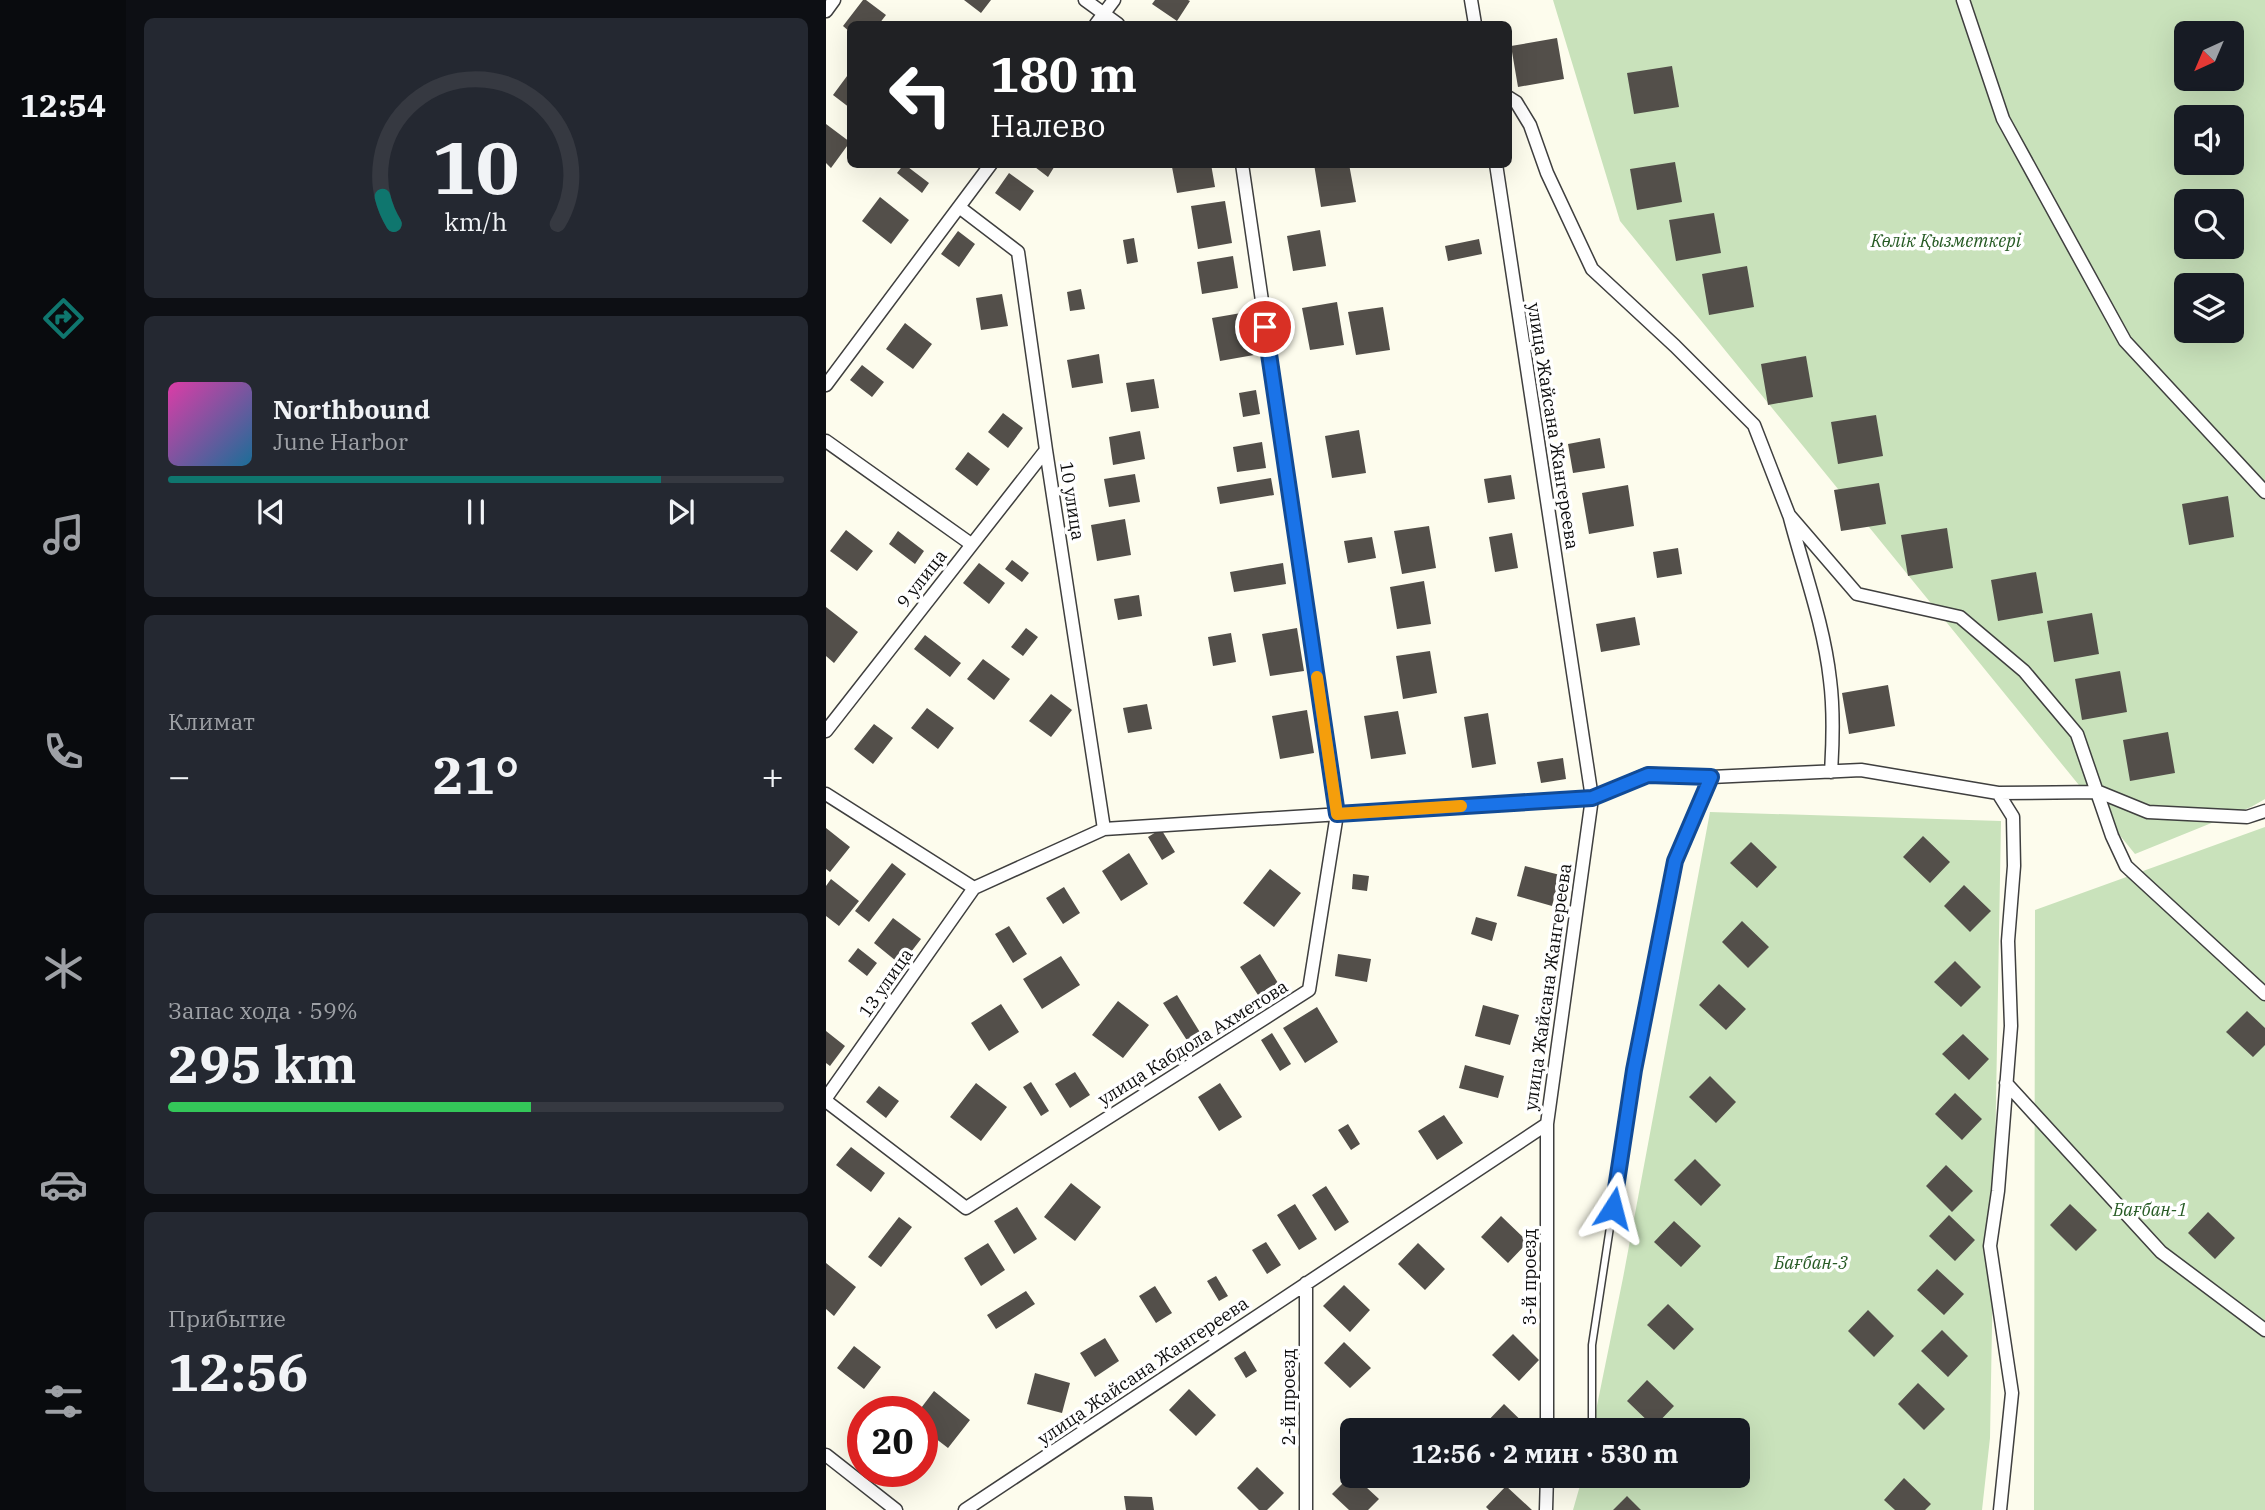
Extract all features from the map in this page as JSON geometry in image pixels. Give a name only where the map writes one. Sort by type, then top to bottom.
[{"type":"street","points":[[826,11],[834,0]]},
{"type":"street","points":[[1085,0],[1100,19],[1114,0]]},
{"type":"street","points":[[1471,0],[1474,21]]},
{"type":"street","points":[[1963,0],[2003,119],[2125,341],[2265,492]]},
{"type":"street","points":[[1512,100],[1530,125],[1547,173],[1592,269],[1675,346],[1754,425],[1788,514],[1822,638],[1830,677],[1833,714],[1832,772]]},
{"type":"street","points":[[826,385],[988,168]]},
{"type":"street","name":"улица Кабдола Ахметова","points":[[826,1100],[966,1208],[1309,990],[1337,814],[1243,168]]},
{"type":"street","name":"улица Жайсана Жангереева","points":[[965,1510],[1547,1124],[1592,798],[1497,168]]},
{"type":"street","name":"10 улица","points":[[960,207],[1018,251],[1104,829]]},
{"type":"street","points":[[826,441],[971,544]]},
{"type":"street","name":"9 улица","points":[[826,731],[1046,450]]},
{"type":"street","points":[[1788,514],[1857,594],[1960,617],[2024,671],[2077,734],[2112,836],[2126,866],[2265,994]]},
{"type":"street","points":[[826,794],[974,888],[1104,829],[1592,798],[1648,775],[1711,777],[1861,770],[1998,793],[2099,792],[2148,812],[2247,817],[2265,811]]},
{"type":"street","points":[[1998,793],[2013,817],[2014,866],[2008,941],[2011,1026],[1998,1191],[1990,1246],[2012,1393],[2000,1510]]},
{"type":"street","name":"13 улица","points":[[826,1100],[974,888]]},
{"type":"street","points":[[2006,1083],[2161,1252],[2265,1330]]},
{"type":"street","name":"3-й проезд","points":[[1547,1124],[1548,1418]]},
{"type":"street","name":"2-й проезд","points":[[1306,1283],[1306,1510]]},
{"type":"street","points":[[826,1455],[896,1510]]},
{"type":"street","points":[[1546,1510],[1547,1488]]},
{"type":"lane","points":[[1592,1418],[1592,1345],[1634,1070],[1675,861],[1711,777]]},
{"type":"green space","name":"Көлік Қызметкері","points":[[1553,0],[2265,0],[2265,799],[2135,854],[1620,221]]},
{"type":"green space","name":"Бағбан-3","points":[[1710,812],[2001,821],[1990,1438],[1982,1510],[1573,1510],[1579,1488],[1750,1488],[1750,1418],[1594,1418]]},
{"type":"green space","name":"Бағбан-1","points":[[2265,827],[2265,1510],[2034,1510],[2035,910]]},
{"type":"building","points":[[863,0],[886,15],[881,21],[847,21],[847,29],[843,26]]},
{"type":"building","points":[[964,0],[991,0],[981,13]]},
{"type":"building","points":[[1155,0],[1190,1],[1177,21],[1152,4]]},
{"type":"building","points":[[1557,38],[1564,79],[1518,87],[1512,46]]},
{"type":"building","points":[[1672,66],[1679,107],[1634,114],[1627,73]]},
{"type":"building","points":[[847,76],[847,106],[833,95]]},
{"type":"building","points":[[826,124],[847,140],[847,146],[831,168],[826,163]]},
{"type":"building","points":[[1675,162],[1682,202],[1637,210],[1630,169]]},
{"type":"building","points":[[901,168],[909,168],[929,183],[922,193],[897,173]]},
{"type":"building","points":[[1036,168],[1054,168],[1048,177]]},
{"type":"building","points":[[1172,168],[1212,168],[1215,187],[1177,193]]},
{"type":"building","points":[[1315,168],[1350,168],[1356,202],[1321,207]]},
{"type":"building","points":[[1009,173],[1034,191],[1020,211],[995,193]]},
{"type":"building","points":[[880,197],[909,220],[891,244],[862,221]]},
{"type":"building","points":[[1225,201],[1232,243],[1198,249],[1191,206]]},
{"type":"building","points":[[1714,213],[1721,253],[1676,261],[1669,220]]},
{"type":"building","points":[[1320,230],[1326,266],[1293,271],[1287,236]]},
{"type":"building","points":[[958,231],[975,244],[959,267],[941,254]]},
{"type":"building","points":[[1134,238],[1138,262],[1127,264],[1123,240]]},
{"type":"building","points":[[1479,239],[1482,254],[1448,261],[1445,246]]},
{"type":"building","points":[[1233,256],[1238,288],[1202,294],[1197,262]]},
{"type":"building","points":[[1747,266],[1754,307],[1709,315],[1702,274]]},
{"type":"building","points":[[1081,289],[1085,309],[1070,311],[1067,292]]},
{"type":"building","points":[[1002,294],[1008,326],[981,330],[976,298]]},
{"type":"building","points":[[1337,302],[1344,345],[1310,350],[1302,308]]},
{"type":"building","points":[[1383,307],[1390,350],[1356,355],[1348,312]]},
{"type":"building","points":[[1247,312],[1254,355],[1220,361],[1212,318]]},
{"type":"building","points":[[905,323],[932,344],[913,369],[886,349]]},
{"type":"building","points":[[1099,354],[1103,383],[1072,388],[1067,360]]},
{"type":"building","points":[[1806,356],[1813,397],[1768,405],[1761,364]]},
{"type":"building","points":[[862,365],[884,382],[872,397],[850,380]]},
{"type":"building","points":[[1154,379],[1159,408],[1131,412],[1126,383]]},
{"type":"building","points":[[1256,390],[1260,414],[1243,417],[1239,393]]},
{"type":"building","points":[[1003,413],[1023,428],[1008,448],[988,432]]},
{"type":"building","points":[[1876,415],[1883,456],[1838,464],[1831,422]]},
{"type":"building","points":[[1359,430],[1366,473],[1332,478],[1325,436]]},
{"type":"building","points":[[1140,431],[1145,459],[1113,465],[1109,437]]},
{"type":"building","points":[[1600,438],[1605,468],[1573,473],[1568,444]]},
{"type":"building","points":[[1262,442],[1266,468],[1237,472],[1233,447]]},
{"type":"building","points":[[968,452],[990,469],[977,486],[955,469]]},
{"type":"building","points":[[1135,474],[1140,502],[1109,507],[1104,479]]},
{"type":"building","points":[[1511,475],[1515,499],[1488,503],[1484,479]]},
{"type":"building","points":[[1271,478],[1274,495],[1220,504],[1217,487]]},
{"type":"building","points":[[1879,483],[1886,524],[1841,531],[1834,490]]},
{"type":"building","points":[[1628,485],[1634,526],[1589,534],[1582,493]]},
{"type":"building","points":[[2228,496],[2234,537],[2189,545],[2182,504]]},
{"type":"building","points":[[1125,519],[1131,555],[1097,561],[1091,525]]},
{"type":"building","points":[[1429,526],[1436,568],[1402,574],[1394,531]]},
{"type":"building","points":[[1947,528],[1953,568],[1908,576],[1901,535]]},
{"type":"building","points":[[846,530],[873,551],[857,571],[830,551]]},
{"type":"building","points":[[898,531],[924,551],[915,564],[889,544]]},
{"type":"building","points":[[1512,533],[1518,568],[1495,572],[1489,537]]},
{"type":"building","points":[[1372,537],[1376,558],[1348,563],[1344,541]]},
{"type":"building","points":[[1678,548],[1682,574],[1657,578],[1653,552]]},
{"type":"building","points":[[1012,560],[1029,573],[1022,582],[1005,569]]},
{"type":"building","points":[[979,563],[1005,583],[989,604],[963,583]]},
{"type":"building","points":[[1283,563],[1286,584],[1234,592],[1230,572]]},
{"type":"building","points":[[2036,572],[2043,613],[1998,621],[1991,580]]},
{"type":"building","points":[[1424,581],[1431,624],[1397,629],[1390,587]]},
{"type":"building","points":[[1139,595],[1142,616],[1118,620],[1114,599]]},
{"type":"building","points":[[826,607],[858,632],[834,663],[826,656]]},
{"type":"building","points":[[2092,613],[2099,654],[2054,662],[2047,621]]},
{"type":"building","points":[[1635,617],[1640,645],[1601,652],[1596,624]]},
{"type":"building","points":[[1026,628],[1038,637],[1023,656],[1011,647]]},
{"type":"building","points":[[1297,628],[1304,671],[1270,676],[1262,634]]},
{"type":"building","points":[[1231,633],[1236,662],[1213,666],[1208,637]]},
{"type":"building","points":[[925,635],[961,663],[950,677],[914,649]]},
{"type":"building","points":[[1430,651],[1437,693],[1403,699],[1396,656]]},
{"type":"building","points":[[983,659],[1010,679],[994,700],[967,679]]},
{"type":"building","points":[[2120,671],[2127,712],[2082,720],[2075,679]]},
{"type":"building","points":[[1888,685],[1895,726],[1849,734],[1842,693]]},
{"type":"building","points":[[1051,694],[1072,710],[1051,737],[1029,721]]},
{"type":"building","points":[[1147,704],[1152,729],[1128,733],[1123,708]]},
{"type":"building","points":[[927,708],[954,728],[938,749],[911,728]]},
{"type":"building","points":[[1307,710],[1314,753],[1280,759],[1272,716]]},
{"type":"building","points":[[1398,711],[1406,754],[1371,759],[1364,716]]},
{"type":"building","points":[[1488,713],[1496,764],[1472,768],[1464,717]]},
{"type":"building","points":[[874,724],[893,738],[873,764],[854,749]]},
{"type":"building","points":[[2168,732],[2175,773],[2130,781],[2123,740]]},
{"type":"building","points":[[1563,758],[1566,779],[1541,783],[1537,762]]},
{"type":"building","points":[[826,828],[850,847],[830,872],[826,869]]},
{"type":"building","points":[[1161,829],[1175,852],[1162,860],[1148,837]]},
{"type":"building","points":[[1923,836],[1950,862],[1930,883],[1903,857]]},
{"type":"building","points":[[1751,842],[1777,867],[1757,888],[1730,863]]},
{"type":"building","points":[[1129,853],[1148,884],[1121,901],[1102,871]]},
{"type":"building","points":[[892,863],[906,874],[869,922],[855,911]]},
{"type":"building","points":[[1525,866],[1560,875],[1552,906],[1517,896]]},
{"type":"building","points":[[1270,869],[1301,893],[1274,927],[1243,903]]},
{"type":"building","points":[[1353,874],[1369,876],[1367,891],[1352,889]]},
{"type":"building","points":[[831,879],[859,901],[839,926],[826,916],[826,886]]},
{"type":"building","points":[[1964,885],[1991,911],[1970,932],[1944,906]]},
{"type":"building","points":[[1064,887],[1080,913],[1063,924],[1046,898]]},
{"type":"building","points":[[1476,917],[1497,923],[1492,941],[1471,934]]},
{"type":"building","points":[[893,918],[921,939],[901,965],[874,943]]},
{"type":"building","points":[[1742,921],[1769,947],[1748,968],[1722,942]]},
{"type":"building","points":[[1009,926],[1027,954],[1013,963],[995,934]]},
{"type":"building","points":[[858,948],[877,963],[867,976],[848,961]]},
{"type":"building","points":[[1260,954],[1278,983],[1258,995],[1240,967]]},
{"type":"building","points":[[1338,954],[1371,959],[1367,982],[1335,976]]},
{"type":"building","points":[[1061,956],[1080,985],[1042,1009],[1023,979]]},
{"type":"building","points":[[1955,961],[1981,987],[1961,1007],[1934,982]]},
{"type":"building","points":[[1719,984],[1746,1009],[1726,1030],[1699,1005]]},
{"type":"building","points":[[1177,995],[1201,1034],[1188,1042],[1163,1003]]},
{"type":"building","points":[[1118,1001],[1149,1025],[1123,1058],[1092,1035]]},
{"type":"building","points":[[1001,1004],[1019,1032],[989,1051],[971,1023]]},
{"type":"building","points":[[1483,1005],[1519,1015],[1510,1045],[1475,1036]]},
{"type":"building","points":[[1317,1007],[1338,1042],[1305,1063],[1283,1028]]},
{"type":"building","points":[[2247,1011],[2265,1028],[2265,1045],[2253,1057],[2226,1032]]},
{"type":"building","points":[[826,1031],[845,1046],[830,1066],[826,1063]]},
{"type":"building","points":[[1272,1033],[1291,1064],[1280,1071],[1261,1040]]},
{"type":"building","points":[[1963,1034],[1989,1059],[1969,1080],[1942,1054]]},
{"type":"building","points":[[1465,1065],[1504,1076],[1498,1098],[1459,1088]]},
{"type":"building","points":[[1075,1072],[1090,1095],[1070,1108],[1055,1084]]},
{"type":"building","points":[[1710,1076],[1736,1102],[1716,1123],[1689,1097]]},
{"type":"building","points":[[1031,1082],[1049,1111],[1041,1116],[1023,1087]]},
{"type":"building","points":[[976,1083],[1007,1107],[981,1141],[950,1117]]},
{"type":"building","points":[[1220,1083],[1242,1117],[1219,1131],[1198,1097]]},
{"type":"building","points":[[879,1086],[899,1101],[886,1118],[866,1102]]},
{"type":"building","points":[[1955,1093],[1982,1119],[1962,1140],[1935,1114]]},
{"type":"building","points":[[1444,1115],[1463,1143],[1437,1160],[1418,1131]]},
{"type":"building","points":[[1348,1124],[1360,1144],[1351,1150],[1338,1130]]},
{"type":"building","points":[[851,1147],[885,1173],[871,1192],[836,1165]]},
{"type":"building","points":[[1695,1159],[1721,1185],[1701,1206],[1674,1180]]},
{"type":"building","points":[[1946,1165],[1973,1191],[1952,1212],[1926,1186]]},
{"type":"building","points":[[1071,1183],[1101,1207],[1075,1241],[1044,1217]]},
{"type":"building","points":[[1326,1186],[1349,1222],[1335,1231],[1312,1195]]},
{"type":"building","points":[[1295,1204],[1317,1239],[1299,1250],[1277,1215]]},
{"type":"building","points":[[2070,1204],[2097,1230],[2076,1251],[2050,1225]]},
{"type":"building","points":[[1017,1207],[1037,1239],[1014,1254],[994,1221]]},
{"type":"building","points":[[2208,1212],[2235,1238],[2215,1259],[2188,1233]]},
{"type":"building","points":[[1949,1215],[1975,1240],[1955,1261],[1929,1236]]},
{"type":"building","points":[[1501,1216],[1528,1242],[1508,1263],[1481,1237]]},
{"type":"building","points":[[899,1217],[912,1227],[881,1267],[868,1257]]},
{"type":"building","points":[[1674,1221],[1701,1246],[1681,1267],[1654,1242]]},
{"type":"building","points":[[1266,1242],[1281,1265],[1267,1274],[1252,1250]]},
{"type":"building","points":[[988,1243],[1005,1270],[981,1286],[964,1258]]},
{"type":"building","points":[[1418,1243],[1445,1269],[1425,1290],[1398,1264]]},
{"type":"building","points":[[826,1263],[856,1287],[834,1316],[826,1309]]},
{"type":"building","points":[[1937,1269],[1964,1294],[1944,1315],[1917,1290]]},
{"type":"building","points":[[1216,1276],[1228,1296],[1219,1301],[1207,1281]]},
{"type":"building","points":[[1344,1285],[1370,1310],[1350,1332],[1323,1306]]},
{"type":"building","points":[[1155,1286],[1172,1313],[1156,1323],[1139,1296]]},
{"type":"building","points":[[1026,1291],[1035,1304],[996,1329],[987,1315]]},
{"type":"building","points":[[1668,1304],[1694,1329],[1674,1350],[1647,1325]]},
{"type":"building","points":[[1868,1310],[1894,1336],[1874,1357],[1848,1331]]},
{"type":"building","points":[[1942,1330],[1968,1356],[1948,1377],[1921,1351]]},
{"type":"building","points":[[1513,1334],[1539,1360],[1519,1381],[1492,1355]]},
{"type":"building","points":[[1105,1338],[1119,1361],[1095,1377],[1080,1353]]},
{"type":"building","points":[[1344,1342],[1371,1368],[1350,1388],[1324,1363]]},
{"type":"building","points":[[854,1346],[881,1367],[864,1389],[837,1368]]},
{"type":"building","points":[[1245,1351],[1257,1371],[1246,1378],[1234,1358]]},
{"type":"building","points":[[1035,1373],[1070,1383],[1062,1413],[1027,1404]]},
{"type":"building","points":[[1647,1380],[1674,1406],[1663,1418],[1645,1418],[1627,1401]]},
{"type":"building","points":[[1918,1383],[1945,1409],[1924,1430],[1898,1404]]},
{"type":"building","points":[[1189,1389],[1216,1415],[1196,1436],[1169,1410]]},
{"type":"building","points":[[934,1391],[970,1420],[948,1448],[938,1440],[938,1396],[930,1396]]},
{"type":"building","points":[[1504,1404],[1519,1418],[1491,1418]]},
{"type":"building","points":[[1257,1467],[1284,1493],[1267,1510],[1259,1510],[1237,1488]]},
{"type":"building","points":[[1904,1478],[1931,1504],[1925,1510],[1895,1510],[1884,1500]]},
{"type":"building","points":[[1340,1486],[1367,1488],[1379,1499],[1368,1510],[1349,1510],[1332,1494]]},
{"type":"building","points":[[1504,1488],[1508,1488],[1532,1510],[1489,1510],[1486,1507]]},
{"type":"building","points":[[1124,1496],[1152,1497],[1154,1510],[1126,1510]]},
{"type":"building","points":[[1627,1496],[1641,1510],[1613,1510]]},
{"type":"slow traffic","points":[[1317,677],[1337,814],[1461,806]]},
{"type":"route","points":[[1265,327],[1337,814],[1592,798],[1648,775],[1711,777],[1675,861],[1634,1070],[1613,1208]]}]
